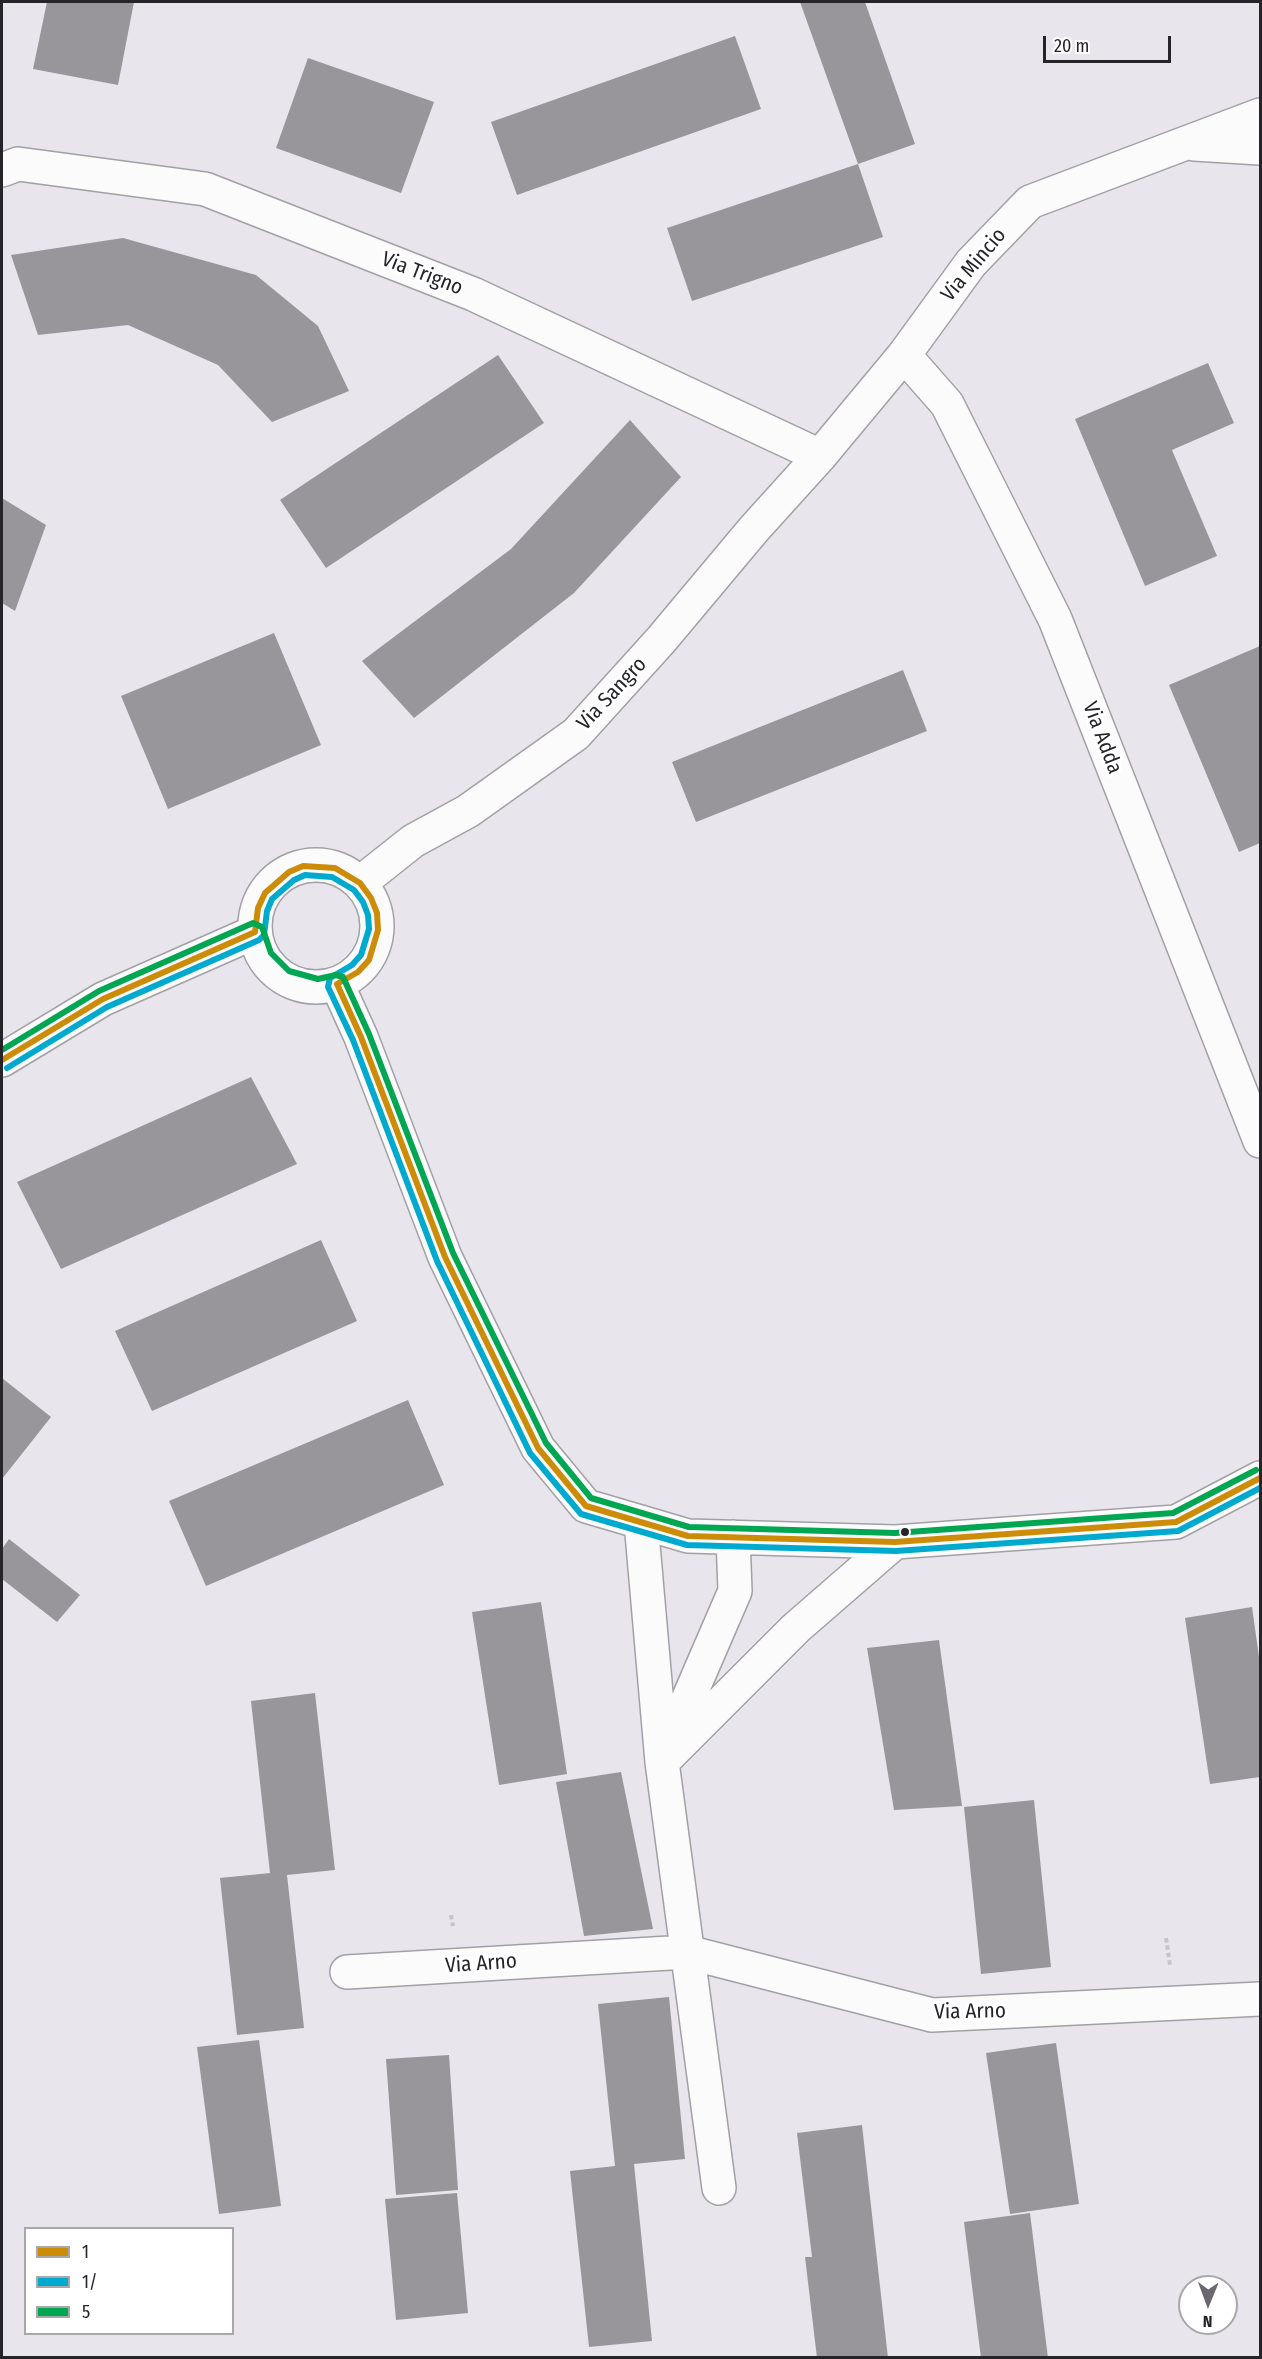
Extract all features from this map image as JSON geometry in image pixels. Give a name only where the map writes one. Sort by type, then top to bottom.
[{"type":"street","name":"Via Mincio","points":[[820,456],[904,355],[971,263],[1029,202],[1260,115]]},
{"type":"street","name":"Via Mincio","points":[[1180,144],[1260,148]]},
{"type":"street","name":"Via Trigno","points":[[2,170],[18,164],[205,189],[473,294],[820,456]]},
{"type":"street","name":"Via Adda","points":[[904,355],[947,404],[1055,619],[1260,1142]]},
{"type":"street","name":"Via Sangro","points":[[360,883],[413,841],[468,811],[576,734],[662,640],[754,529],[820,456]]},
{"type":"street","points":[[320,865],[349,874],[360,883],[371,898],[377,913],[378,930],[369,960],[358,972],[337,984],[318,988],[298,985],[284,979],[264,958],[255,932],[258,908],[265,893],[289,872],[303,866],[320,865]]},
{"type":"street","points":[[2,1060],[103,999],[255,932]]},
{"type":"street","points":[[337,984],[361,1037],[445,1257],[538,1449],[586,1506],[688,1536],[895,1542],[1176,1522],[1260,1478]]},
{"type":"street","points":[[641,1522],[662,1762],[719,2188]]},
{"type":"street","points":[[662,1762],[735,1591],[733,1537]]},
{"type":"street","points":[[662,1762],[796,1628],[895,1542]]},
{"type":"street","name":"Via Arno","points":[[347,1972],[687,1953],[932,2015],[1260,1999]]},
{"type":"building","points":[[47,2],[134,2],[118,85],[33,69]]},
{"type":"building","points":[[800,2],[865,2],[915,144],[858,164]]},
{"type":"building","points":[[735,36],[761,109],[517,195],[491,122]]},
{"type":"building","points":[[308,58],[434,102],[401,193],[276,148]]},
{"type":"building","points":[[858,164],[883,237],[692,301],[667,228]]},
{"type":"building","points":[[123,238],[256,275],[318,326],[349,391],[272,422],[218,365],[128,325],[38,335],[11,255]]},
{"type":"building","points":[[498,355],[544,423],[326,568],[280,500]]},
{"type":"building","points":[[1208,363],[1234,423],[1172,450],[1217,556],[1145,586],[1075,419]]},
{"type":"building","points":[[630,420],[681,477],[574,593],[414,718],[362,661],[511,549]]},
{"type":"building","points":[[2,498],[46,525],[15,611],[2,603]]},
{"type":"building","points":[[274,633],[321,745],[168,809],[121,696]]},
{"type":"building","points":[[1260,646],[1260,843],[1239,852],[1169,685]]},
{"type":"building","points":[[903,670],[927,731],[696,822],[672,762]]},
{"type":"building","points":[[251,1077],[297,1164],[61,1269],[17,1182]]},
{"type":"building","points":[[321,1240],[357,1321],[152,1411],[115,1331]]},
{"type":"building","points":[[2,1378],[51,1417],[2,1479]]},
{"type":"building","points":[[408,1400],[444,1485],[206,1586],[169,1501]]},
{"type":"building","points":[[9,1539],[80,1595],[57,1622],[2,1579],[2,1549]]},
{"type":"building","points":[[541,1602],[567,1774],[499,1785],[472,1612]]},
{"type":"building","points":[[1252,1607],[1260,1664],[1260,1777],[1210,1784],[1185,1618]]},
{"type":"building","points":[[939,1640],[962,1806],[894,1810],[867,1648]]},
{"type":"building","points":[[315,1693],[335,1870],[287,1875],[304,2028],[237,2035],[220,1878],[270,1873],[251,1701]]},
{"type":"building","points":[[621,1772],[653,1929],[584,1936],[556,1782]]},
{"type":"building","points":[[1034,1800],[1051,1967],[981,1974],[964,1807]]},
{"type":"building","points":[[669,1997],[685,2159],[634,2164],[652,2341],[589,2347],[570,2171],[615,2166],[598,2004]]},
{"type":"building","points":[[259,2040],[281,2206],[219,2214],[197,2047]]},
{"type":"building","points":[[1056,2043],[1079,2204],[1010,2214],[986,2053]]},
{"type":"building","points":[[449,2055],[458,2190],[396,2195],[386,2059]]},
{"type":"building","points":[[862,2125],[888,2358],[817,2358],[805,2257],[812,2257],[797,2133]]},
{"type":"building","points":[[457,2193],[468,2313],[396,2320],[385,2199]]},
{"type":"building","points":[[1030,2213],[1048,2358],[981,2358],[964,2222]]},
{"type":"transit line","name":"1","points":[[2,1060],[103,999],[255,932],[258,908],[265,893],[289,872],[303,866],[335,868],[360,883],[371,898],[377,913],[378,930],[369,960],[358,972],[337,984],[361,1037],[445,1257],[538,1448],[586,1506],[688,1536],[895,1542],[1176,1522],[1260,1478]]},
{"type":"transit line","name":"1/","points":[[7,1068],[107,1007],[259,940],[264,935],[267,911],[272,899],[294,880],[305,875],[332,877],[354,890],[363,902],[368,915],[369,929],[361,955],[352,965],[330,978],[328,987],[353,1040],[437,1261],[530,1453],[581,1514],[687,1545],[896,1551],[1178,1531],[1260,1488]]},
{"type":"transit line","name":"5","points":[[2,1050],[99,991],[253,923],[262,927],[271,953],[289,971],[318,979],[336,975],[343,977],[369,1034],[453,1253],[546,1443],[591,1498],[689,1527],[895,1533],[1173,1513],[1256,1470]]}]
